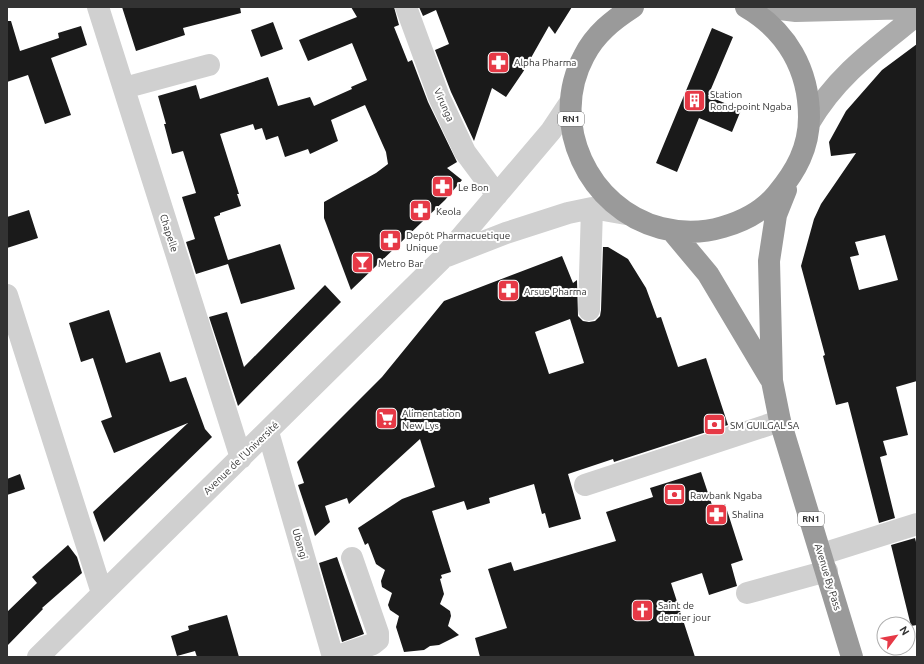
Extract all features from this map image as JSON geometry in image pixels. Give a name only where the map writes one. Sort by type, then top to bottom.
[{"type":"highway","name":"RN1","points":[[633,7],[616,13],[597,36],[584,56],[575,78],[571,101],[572,130],[575,145],[583,165],[594,184],[609,200],[626,214],[648,225],[672,231],[694,232],[715,230],[735,224],[754,214],[771,201],[793,174]]},
{"type":"highway","name":"RN1","points":[[746,7],[759,14],[788,44],[798,62],[805,81],[809,102],[807,140],[776,215],[769,261],[772,381]]},
{"type":"highway","name":"RN1","points":[[672,231],[708,274],[772,381]]},
{"type":"highway","name":"Avenue By Pass","points":[[772,381],[780,421],[825,563],[852,657]]},
{"type":"main road","points":[[764,7],[796,11],[917,8]]},
{"type":"main road","points":[[809,122],[822,100],[847,72],[917,15]]},
{"type":"street","name":"Chapelle","points":[[98,7],[241,458]]},
{"type":"street","name":"Virunga","points":[[406,7],[439,97],[465,152],[497,195]]},
{"type":"street","points":[[124,88],[209,65]]},
{"type":"street","name":"Avenue de l'Université","points":[[38,657],[444,257],[551,131],[571,101]]},
{"type":"street","points":[[589,310],[592,208]]},
{"type":"street","points":[[444,257],[506,233],[568,213],[592,208],[626,214]]},
{"type":"street","points":[[7,296],[102,593]]},
{"type":"street","points":[[585,485],[780,421]]},
{"type":"street","name":"Ubangi","points":[[268,432],[334,657]]},
{"type":"street","points":[[747,593],[825,563],[917,524]]},
{"type":"street","points":[[334,657],[373,644],[378,640],[378,633],[352,558]]},
{"type":"building","points":[[122,7],[240,7],[241,13],[183,28],[185,35],[136,51]]},
{"type":"building","points":[[351,7],[394,7],[399,25],[394,27],[408,62],[412,60],[428,102],[457,162],[447,168],[462,180],[445,200],[351,290],[324,218],[324,202],[376,173],[388,164],[386,152],[365,105],[331,120],[338,141],[310,154],[308,149],[285,157],[278,136],[266,140],[262,128],[255,130],[253,124],[220,134],[239,194],[237,194],[241,206],[220,213],[220,215],[214,217],[228,260],[280,244],[295,289],[241,304],[228,264],[196,274],[186,242],[195,239],[182,197],[196,193],[183,151],[172,154],[164,124],[166,124],[158,96],[196,85],[200,99],[268,77],[278,106],[310,97],[314,106],[352,89],[351,87],[367,80],[352,43],[308,61],[299,40],[357,17]]},
{"type":"building","points":[[419,7],[572,7],[555,34],[549,26],[523,72],[506,97],[492,88],[474,141],[451,92],[435,50],[449,44],[436,10],[423,16]]},
{"type":"building","points":[[7,21],[11,21],[20,51],[59,38],[58,33],[81,26],[87,45],[51,58],[71,115],[45,124],[28,75],[7,82]]},
{"type":"building","points":[[273,22],[283,49],[261,57],[251,30]]},
{"type":"building","name":"Station Rond-point Ngaba","points":[[712,28],[733,37],[708,96],[741,110],[732,132],[699,118],[677,172],[656,163]]},
{"type":"building","points":[[917,44],[917,381],[896,387],[908,435],[883,441],[887,455],[880,457],[895,518],[879,523],[848,402],[836,405],[823,356],[825,355],[801,266],[814,219],[821,204],[856,153],[831,156],[829,142],[846,111],[882,70]],"holes":[[[885,235],[898,280],[859,290],[850,257],[859,255],[855,242]]]},
{"type":"building","points":[[29,210],[38,238],[7,248],[7,217]]},
{"type":"building","points":[[603,247],[608,247],[628,259],[646,288],[657,318],[661,317],[678,367],[706,358],[728,425],[614,462],[613,459],[568,474],[581,519],[549,528],[545,513],[542,514],[534,484],[489,498],[490,503],[467,510],[464,501],[432,511],[451,572],[441,575],[442,578],[440,579],[444,594],[440,604],[450,611],[451,616],[448,626],[459,635],[439,645],[430,646],[424,650],[404,652],[396,627],[399,616],[390,610],[388,605],[392,593],[382,587],[381,581],[385,570],[376,564],[368,543],[365,545],[358,528],[402,499],[435,487],[420,439],[349,504],[347,498],[325,506],[330,522],[315,536],[298,485],[304,483],[297,462],[382,377],[444,301],[562,256],[573,283],[577,280],[578,316],[583,321],[595,321],[600,316]],"holes":[[[570,319],[584,363],[549,374],[535,332]]]},
{"type":"building","points":[[325,285],[341,302],[238,406],[209,317],[227,312],[244,367]]},
{"type":"building","points":[[109,310],[126,363],[160,352],[170,382],[186,377],[205,429],[212,437],[104,542],[93,512],[188,423],[114,453],[101,421],[112,417],[93,358],[81,362],[69,323]]},
{"type":"building","points":[[701,472],[713,508],[725,504],[743,560],[731,564],[737,586],[709,595],[702,573],[671,583],[695,657],[480,657],[475,638],[507,628],[488,569],[511,562],[514,571],[616,541],[606,512],[653,497],[650,488]]},
{"type":"building","points":[[20,474],[25,489],[7,495],[7,479]]},
{"type":"building","points":[[915,538],[917,546],[917,625],[916,616],[909,616],[891,545]]},
{"type":"building","points":[[68,545],[77,557],[82,573],[42,608],[43,609],[7,646],[7,612],[37,583],[32,577]]},
{"type":"building","points":[[337,557],[364,634],[342,642],[319,563]]},
{"type":"building","points":[[227,615],[239,657],[197,657],[195,651],[177,656],[171,636],[189,630],[188,626]]},
{"type":"place","name":"Alpha Pharma","points":[[498,62]]},
{"type":"place","name":"Station Rond-point Ngaba","points":[[694,100]]},
{"type":"place","name":"Le Bon","points":[[443,187]]},
{"type":"place","name":"Keola","points":[[420,211]]},
{"type":"place","name":"Depôt Pharmacuetique Unique","points":[[391,241]]},
{"type":"place","name":"Metro Bar","points":[[363,263]]},
{"type":"place","name":"Arsue Pharma","points":[[508,291]]},
{"type":"place","name":"Alimentation New Lys","points":[[387,419]]},
{"type":"place","name":"SM GUILGAL SA","points":[[715,425]]},
{"type":"place","name":"Rawbank Ngaba","points":[[675,495]]},
{"type":"place","name":"Shalina","points":[[716,514]]},
{"type":"place","name":"Saint de dernier jour","points":[[643,611]]}]
